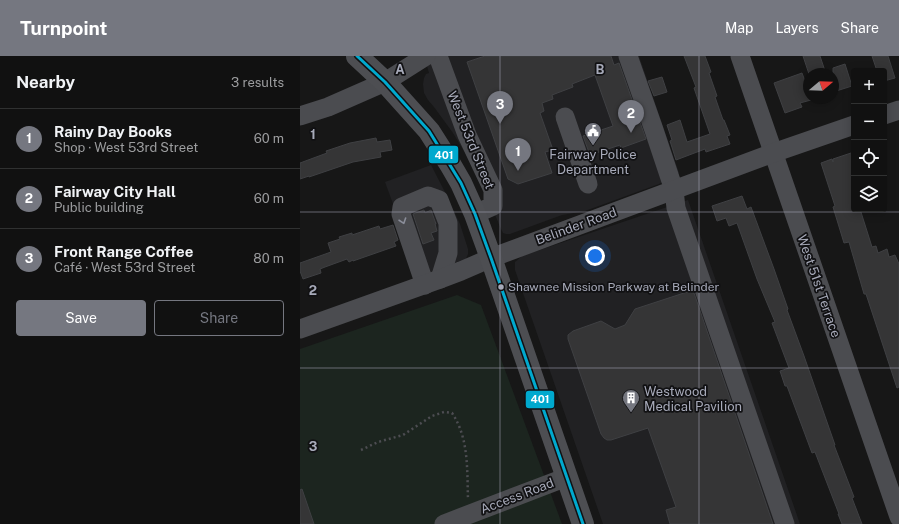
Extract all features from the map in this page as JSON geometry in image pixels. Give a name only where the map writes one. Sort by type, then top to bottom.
[{"type":"highway","points":[[357,56],[385,82],[429,131],[461,183],[475,214],[491,258],[583,524]]},
{"type":"street","points":[[628,56],[674,190],[676,208],[785,524]]},
{"type":"street","name":"West 51st Terrace","points":[[740,56],[899,517]]},
{"type":"street","points":[[300,116],[385,82],[426,57]]},
{"type":"street","name":"West 53rd Street","points":[[426,57],[467,135],[493,190],[493,206],[475,214]]},
{"type":"street","points":[[887,114],[899,110]]},
{"type":"street","points":[[565,117],[588,184]]},
{"type":"street","name":"Belinder Road","points":[[300,329],[433,282],[491,258],[773,153],[851,126]]},
{"type":"street","points":[[428,196],[440,200],[448,223],[448,254],[433,282],[401,214],[402,207],[428,196]]},
{"type":"street","name":"Access Road","points":[[444,524],[567,477]]},
{"type":"path","points":[[361,450],[378,442],[403,435],[432,416],[444,412],[452,413],[458,421],[464,441],[467,460],[468,515]]},
{"type":"shaded area","points":[[424,56],[639,56],[679,173],[659,184],[585,211],[562,215],[510,234],[503,233],[473,166],[453,133],[424,93],[424,78],[426,74],[429,73]]},
{"type":"shaded area","points":[[431,165],[460,224],[468,249],[468,254],[464,263],[421,280],[385,182]]},
{"type":"shaded area","points":[[688,200],[800,524],[603,524],[515,270],[515,262],[522,256]]},
{"type":"shaded area","points":[[457,295],[481,305],[562,524],[300,524],[300,349]]},
{"type":"building","points":[[485,56],[611,56],[614,65],[619,63],[646,139],[621,148],[620,145],[590,155],[583,136],[613,126],[595,75],[572,84],[573,87],[552,95],[553,99],[542,103],[544,111],[540,113],[553,150],[545,152],[552,173],[518,184],[508,179],[467,62]]},
{"type":"building","points":[[684,56],[705,56],[717,96],[715,97],[730,135],[727,136],[730,144],[706,152],[705,149],[676,160],[667,125],[680,120],[687,142],[710,134],[694,88],[696,87]]},
{"type":"building","points":[[803,56],[820,56],[824,68],[807,68]]},
{"type":"building","points":[[872,56],[888,56],[895,78],[887,80],[887,68],[876,68]]},
{"type":"building","points":[[845,64],[851,86],[839,90],[839,68],[833,68]]},
{"type":"building","points":[[802,73],[803,102],[800,103],[802,107],[785,113],[774,83]]},
{"type":"building","points":[[662,77],[667,92],[654,96],[648,81]]},
{"type":"building","points":[[376,138],[377,142],[390,140],[392,150],[380,152],[381,157],[353,162],[300,179],[300,163],[327,153],[326,151],[350,143]]},
{"type":"building","points":[[851,153],[851,212],[861,212],[872,247],[876,246],[878,253],[887,249],[889,257],[895,255],[899,264],[899,387],[897,388],[866,294],[864,294],[849,242],[844,243],[833,207],[835,206],[821,163],[832,159],[833,162],[833,159]]},
{"type":"building","points":[[742,196],[747,209],[751,207],[774,269],[834,445],[854,497],[852,498],[862,524],[842,524],[815,452],[812,453],[787,386],[785,386],[780,371],[789,368],[772,323],[775,322],[757,279],[737,223],[729,226],[726,218],[717,221],[712,206]]},
{"type":"building","points":[[424,210],[425,213],[431,210],[437,231],[431,233],[434,240],[423,244],[413,214]]},
{"type":"building","points":[[393,225],[398,240],[394,242],[396,246],[353,261],[349,262],[347,259],[320,269],[321,273],[303,279],[300,271],[300,263],[331,252],[328,243],[340,239],[339,237],[352,233],[352,235],[379,226],[380,229]]},
{"type":"building","name":"Westwood Medical Pavilion","points":[[687,292],[694,293],[773,524],[670,524],[666,510],[676,507],[648,428],[611,440],[607,440],[601,434],[568,339],[568,335],[573,331],[601,321],[615,329],[625,325],[635,309]]},
{"type":"building","points":[[302,489],[314,524],[300,524],[300,490]]},
{"type":"transit line","name":"401","points":[[357,56],[385,82],[429,131],[461,183],[475,214],[491,258],[583,524]]},
{"type":"place","name":"Front Range Coffee","points":[[500,124]]},
{"type":"place","name":"Fairway City Hall","points":[[631,133]]},
{"type":"place","name":"Fairway Police Department","points":[[593,146]]},
{"type":"place","name":"Rainy Day Books","points":[[518,171]]},
{"type":"place","name":"Shawnee Mission Parkway at Belinder","points":[[501,287]]},
{"type":"place","name":"Westwood Medical Pavilion","points":[[631,413]]}]
